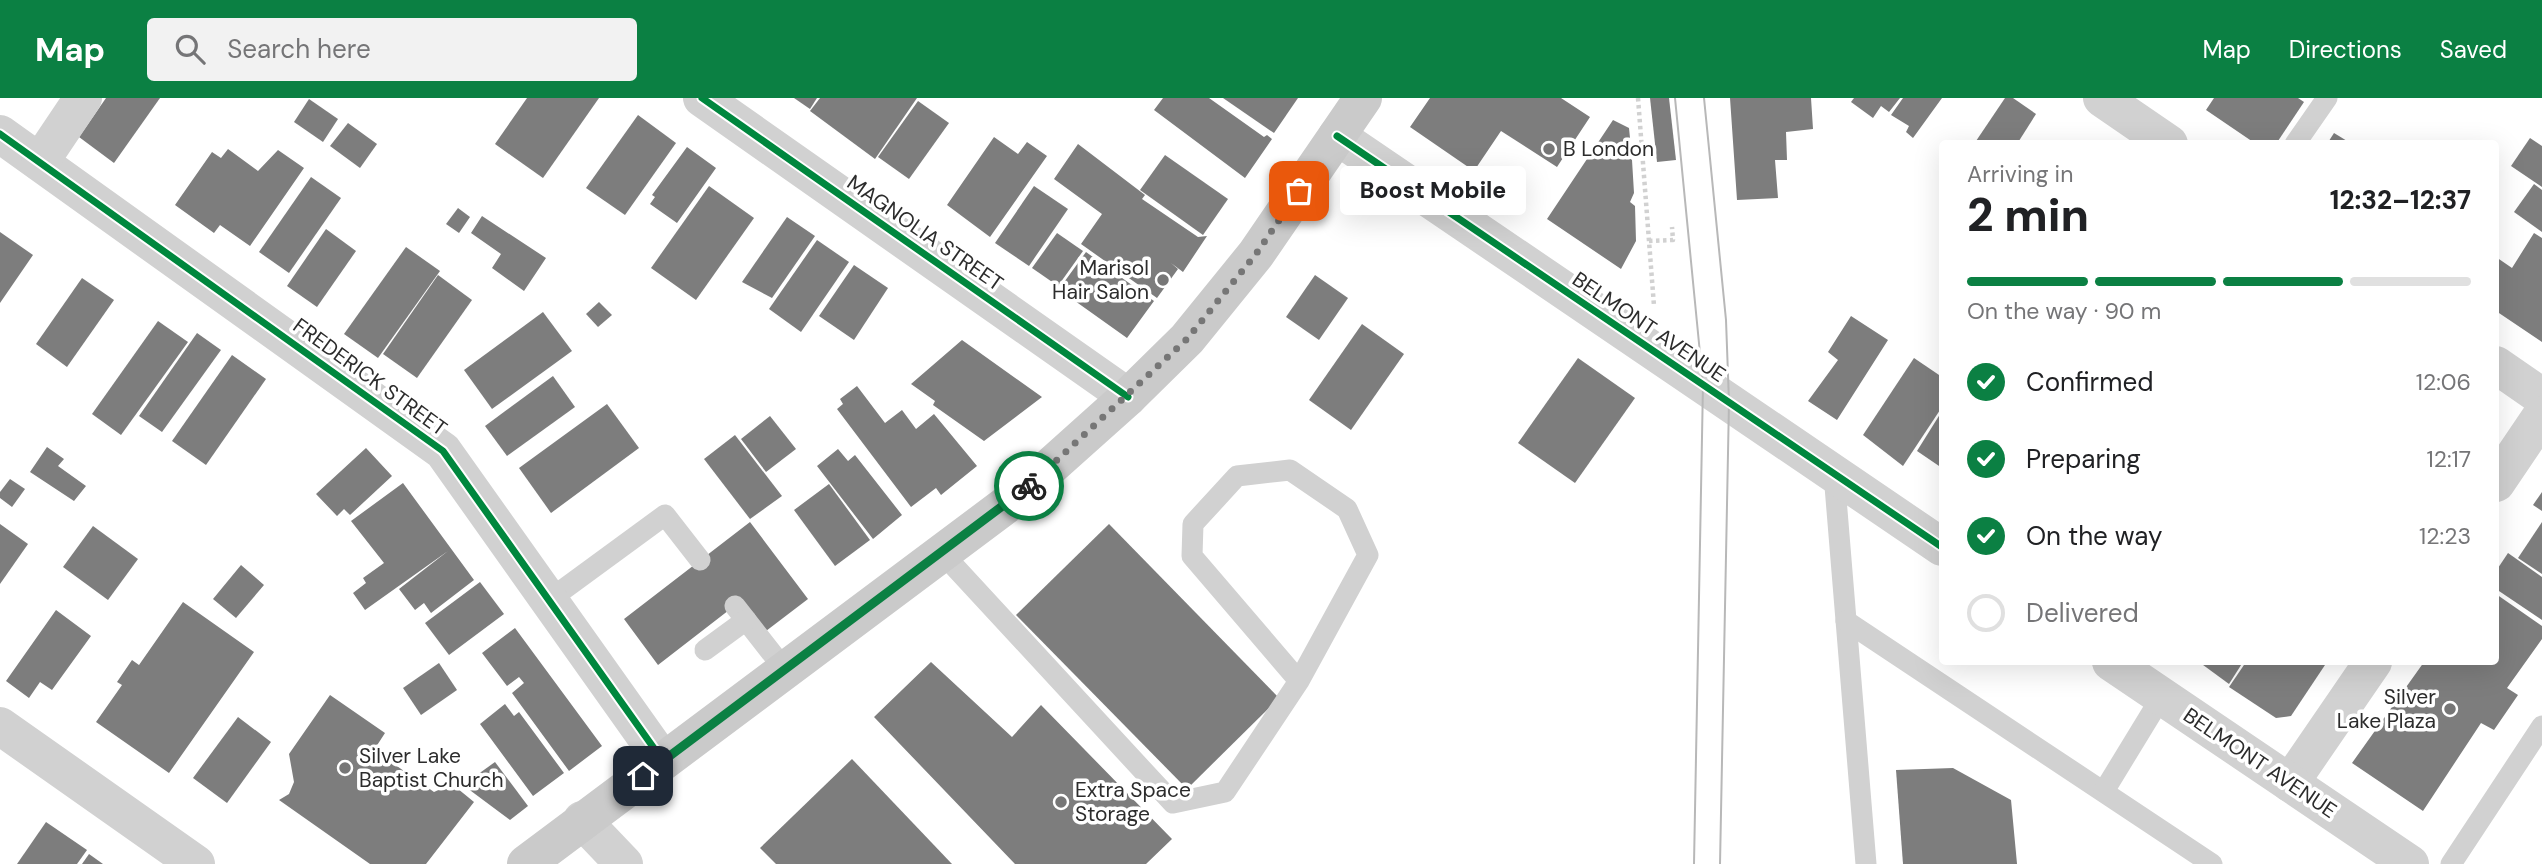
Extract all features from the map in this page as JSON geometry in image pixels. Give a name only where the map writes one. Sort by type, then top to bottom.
[{"type":"main road","points":[[526,864],[1014,499],[1128,397],[1187,339],[1256,254],[1363,98]]},
{"type":"street","points":[[40,162],[83,98]]},
{"type":"street","name":"MAGNOLIA STREET","points":[[702,98],[1128,397]]},
{"type":"street","points":[[2114,101],[2164,140]]},
{"type":"street","name":"FREDERICK STREET","points":[[0,134],[443,451],[663,761]]},
{"type":"street","name":"BELMONT AVENUE","points":[[1337,136],[1939,546]]},
{"type":"street","points":[[2499,367],[2542,397]]},
{"type":"street","points":[[2499,479],[2542,415]]},
{"type":"street","name":"BELMONT AVENUE","points":[[2116,665],[2410,864]]},
{"type":"street","points":[[2290,783],[2371,665]]},
{"type":"street","points":[[0,726],[196,864]]},
{"type":"street","points":[[582,820],[624,864]]},
{"type":"lane","points":[[2298,140],[2327,98]]},
{"type":"lane","points":[[942,552],[1173,803],[1224,792],[1299,681],[1368,555],[1347,509],[1290,470],[1237,477],[1193,524],[1192,556],[1299,681]]},
{"type":"lane","points":[[1834,474],[1866,864]]},
{"type":"lane","points":[[549,600],[665,515],[700,560]]},
{"type":"lane","points":[[705,650],[741,613],[785,670]]},
{"type":"lane","points":[[1846,621],[2212,864]]},
{"type":"lane","points":[[2104,792],[2162,696]]},
{"type":"lane","points":[[2451,864],[2542,726]]},
{"type":"path","points":[[1638,98],[1654,306]]},
{"type":"path","points":[[1649,242],[1673,240],[1672,227]]},
{"type":"building","points":[[106,98],[160,98],[114,163],[79,137]]},
{"type":"building","points":[[527,98],[599,98],[543,178],[495,144]]},
{"type":"building","points":[[794,98],[817,98],[810,109]]},
{"type":"building","points":[[820,98],[917,98],[875,159],[810,111]]},
{"type":"building","points":[[1163,98],[1209,98],[1264,137],[1267,135],[1272,139],[1245,178],[1154,110]]},
{"type":"building","points":[[1223,98],[1298,98],[1274,133]]},
{"type":"building","points":[[1430,98],[1561,98],[1590,117],[1557,167],[1501,131],[1474,171],[1410,127]]},
{"type":"building","points":[[1650,98],[1669,98],[1676,160],[1657,162]]},
{"type":"building","points":[[1730,98],[1811,98],[1813,129],[1786,132],[1787,160],[1775,160],[1778,198],[1737,200]]},
{"type":"building","points":[[1854,98],[1900,98],[1889,112],[1881,106],[1873,118],[1851,102]]},
{"type":"building","points":[[1903,98],[1942,98],[1913,138],[1906,132],[1909,126],[1891,115]]},
{"type":"building","points":[[2005,98],[2013,98],[2036,114],[2020,140],[1977,140]]},
{"type":"building","points":[[2214,98],[2298,98],[2304,102],[2279,140],[2250,140],[2206,110]]},
{"type":"building","points":[[309,99],[338,119],[323,142],[294,122]]},
{"type":"building","points":[[918,101],[949,123],[909,179],[878,157]]},
{"type":"building","points":[[638,115],[676,143],[625,215],[586,188]]},
{"type":"building","points":[[1613,120],[1629,128],[1631,148],[1627,156],[1632,160],[1634,193],[1630,202],[1635,206],[1636,241],[1621,269],[1547,219]]},
{"type":"building","points":[[348,123],[377,144],[360,168],[330,146]]},
{"type":"building","points":[[2334,133],[2345,140],[2330,140]]},
{"type":"building","points":[[994,137],[1018,154],[1027,142],[1047,156],[990,237],[947,205]]},
{"type":"building","points":[[2530,138],[2542,146],[2542,187],[2511,166]]},
{"type":"building","points":[[1078,144],[1145,195],[1142,199],[1198,237],[1207,236],[1183,272],[1171,263],[1178,269],[1157,298],[1081,244],[1102,214],[1054,179]]},
{"type":"building","points":[[687,147],[716,168],[677,223],[650,204],[655,197],[652,195]]},
{"type":"building","points":[[228,149],[258,171],[278,150],[304,168],[250,246],[220,225],[214,233],[175,205],[212,152],[221,158]]},
{"type":"building","points":[[1165,155],[1228,199],[1203,235],[1140,190]]},
{"type":"building","points":[[311,177],[341,198],[289,273],[259,252]]},
{"type":"building","points":[[2534,184],[2542,190],[2542,232],[2514,212]]},
{"type":"building","points":[[709,186],[754,218],[696,300],[651,268]]},
{"type":"building","points":[[1034,186],[1068,209],[1029,266],[995,243]]},
{"type":"building","points":[[458,208],[470,217],[459,233],[446,224]]},
{"type":"building","points":[[482,216],[546,258],[524,291],[492,268],[501,254],[471,233]]},
{"type":"building","points":[[787,217],[815,236],[772,298],[742,282]]},
{"type":"building","points":[[326,229],[356,251],[317,307],[287,286]]},
{"type":"building","points":[[0,232],[33,255],[0,303]]},
{"type":"building","points":[[1057,233],[1083,251],[1058,286],[1032,268]]},
{"type":"building","points":[[2534,233],[2542,238],[2542,342],[2499,313],[2499,259],[2512,268]]},
{"type":"building","points":[[817,240],[849,262],[801,332],[769,309]]},
{"type":"building","points":[[406,247],[440,271],[378,358],[344,334]]},
{"type":"building","points":[[1086,252],[1154,301],[1127,338],[1068,296],[1071,292],[1062,285]]},
{"type":"building","points":[[854,265],[888,288],[854,340],[819,316]]},
{"type":"building","points":[[438,275],[472,300],[417,378],[383,354]]},
{"type":"building","points":[[1315,275],[1348,298],[1319,340],[1286,317]]},
{"type":"building","points":[[82,278],[114,300],[67,367],[36,344]]},
{"type":"building","points":[[599,302],[612,315],[598,327],[586,314]]},
{"type":"building","points":[[543,312],[572,351],[492,409],[464,370]]},
{"type":"building","points":[[1851,316],[1888,340],[1837,420],[1808,401],[1838,360],[1828,352]]},
{"type":"building","points":[[158,321],[188,342],[121,435],[92,414]]},
{"type":"building","points":[[1362,324],[1404,354],[1351,430],[1309,400]]},
{"type":"building","points":[[197,333],[221,350],[162,432],[139,416]]},
{"type":"building","points":[[962,340],[1042,397],[984,441],[933,405],[935,401],[911,384]]},
{"type":"building","points":[[232,355],[266,379],[206,465],[172,441]]},
{"type":"building","points":[[1578,358],[1635,398],[1575,483],[1518,443]]},
{"type":"building","points":[[1914,358],[1939,375],[1939,412],[1903,466],[1863,435]]},
{"type":"building","points":[[553,376],[575,407],[507,456],[485,426]]},
{"type":"building","points":[[857,386],[885,423],[902,410],[916,429],[934,414],[977,466],[941,495],[936,488],[911,507],[837,409],[843,404],[840,399]]},
{"type":"building","points":[[607,404],[639,448],[551,513],[519,468]]},
{"type":"building","points":[[770,416],[796,449],[766,472],[741,439]]},
{"type":"building","points":[[1939,416],[1939,466],[1917,451]]},
{"type":"building","points":[[735,435],[782,496],[750,519],[704,459]]},
{"type":"building","points":[[47,447],[64,459],[58,466],[86,486],[74,501],[30,472]]},
{"type":"building","points":[[366,448],[392,476],[350,515],[344,509],[337,516],[316,494]]},
{"type":"building","points":[[838,449],[848,461],[855,455],[902,515],[873,539],[817,466]]},
{"type":"building","points":[[10,479],[25,489],[12,507],[0,498],[0,492]]},
{"type":"building","points":[[403,483],[474,580],[431,613],[424,603],[415,610],[399,589],[448,551],[365,610],[353,593],[366,583],[363,578],[384,563],[351,521]]},
{"type":"building","points":[[829,484],[870,540],[835,566],[794,510]]},
{"type":"building","points":[[2542,492],[2542,511],[2533,505]]},
{"type":"building","points":[[750,522],[808,599],[766,631],[742,600],[658,665],[624,619]]},
{"type":"building","points":[[2542,522],[2542,574],[2518,558]]},
{"type":"building","points":[[0,524],[28,544],[0,584]]},
{"type":"building","points":[[1109,524],[1279,698],[1187,789],[1016,615]]},
{"type":"building","points":[[93,526],[138,559],[108,600],[63,567]]},
{"type":"building","points":[[2508,553],[2542,577],[2542,620],[2499,591],[2499,566]]},
{"type":"building","points":[[241,565],[264,585],[236,618],[213,599]]},
{"type":"building","points":[[480,582],[504,614],[449,655],[425,623]]},
{"type":"building","name":"Silver Lake Plaza","points":[[2499,596],[2542,626],[2542,639],[2507,688],[2518,695],[2494,730],[2481,723],[2423,811],[2352,763],[2422,665],[2499,665]]},
{"type":"building","points":[[183,602],[254,652],[169,773],[96,722],[122,685],[117,682],[132,660],[139,665]]},
{"type":"building","points":[[56,610],[91,636],[52,690],[40,682],[29,698],[6,681]]},
{"type":"building","points":[[515,628],[602,746],[569,771],[512,693],[524,683],[519,677],[507,686],[482,653]]},
{"type":"building","points":[[931,662],[1012,737],[1041,705],[1172,839],[1146,864],[1015,864],[874,717]]},
{"type":"building","points":[[439,663],[457,690],[421,715],[403,688]]},
{"type":"building","points":[[2203,665],[2241,665],[2229,684]]},
{"type":"building","points":[[2244,665],[2325,665],[2291,716],[2276,718],[2229,687]]},
{"type":"building","name":"Silver Lake Baptist Church","points":[[330,695],[385,733],[374,750],[434,792],[452,784],[474,802],[426,864],[370,864],[279,800],[289,794],[294,782],[289,754]]},
{"type":"building","points":[[505,704],[514,716],[519,712],[564,773],[533,796],[480,724]]},
{"type":"building","points":[[238,717],[271,742],[227,803],[193,778]]},
{"type":"building","points":[[852,759],[952,864],[776,864],[760,848]]},
{"type":"building","points":[[495,762],[528,806],[510,820],[463,785]]},
{"type":"building","points":[[1953,768],[2011,800],[2017,864],[1903,864],[1896,770]]},
{"type":"building","points":[[46,822],[87,850],[77,864],[17,864]]},
{"type":"building","points":[[89,854],[103,864],[82,864]]},
{"type":"tram line","points":[[1675,98],[1703,384],[1694,864]]},
{"type":"tram line","points":[[1704,98],[1726,320],[1729,402],[1720,864]]},
{"type":"cycle path","points":[[702,98],[1128,397]]},
{"type":"cycle path","points":[[0,134],[443,451],[663,761]]},
{"type":"cycle path","points":[[1337,136],[1939,545]]},
{"type":"way so far","points":[[1029,486],[1128,397],[1187,339],[1256,254],[1299,191]]},
{"type":"place","name":"B London","points":[[1549,149]]},
{"type":"place","name":"Boost Mobile","points":[[1299,191]]},
{"type":"place","name":"Marisol Hair Salon","points":[[1163,280]]},
{"type":"place","name":"Silver Lake Plaza","points":[[2450,709]]},
{"type":"place","name":"Silver Lake Baptist Church","points":[[345,768]]},
{"type":"place","name":"Extra Space Storage","points":[[1061,802]]},
{"type":"route","points":[[643,776],[1029,486]]}]
